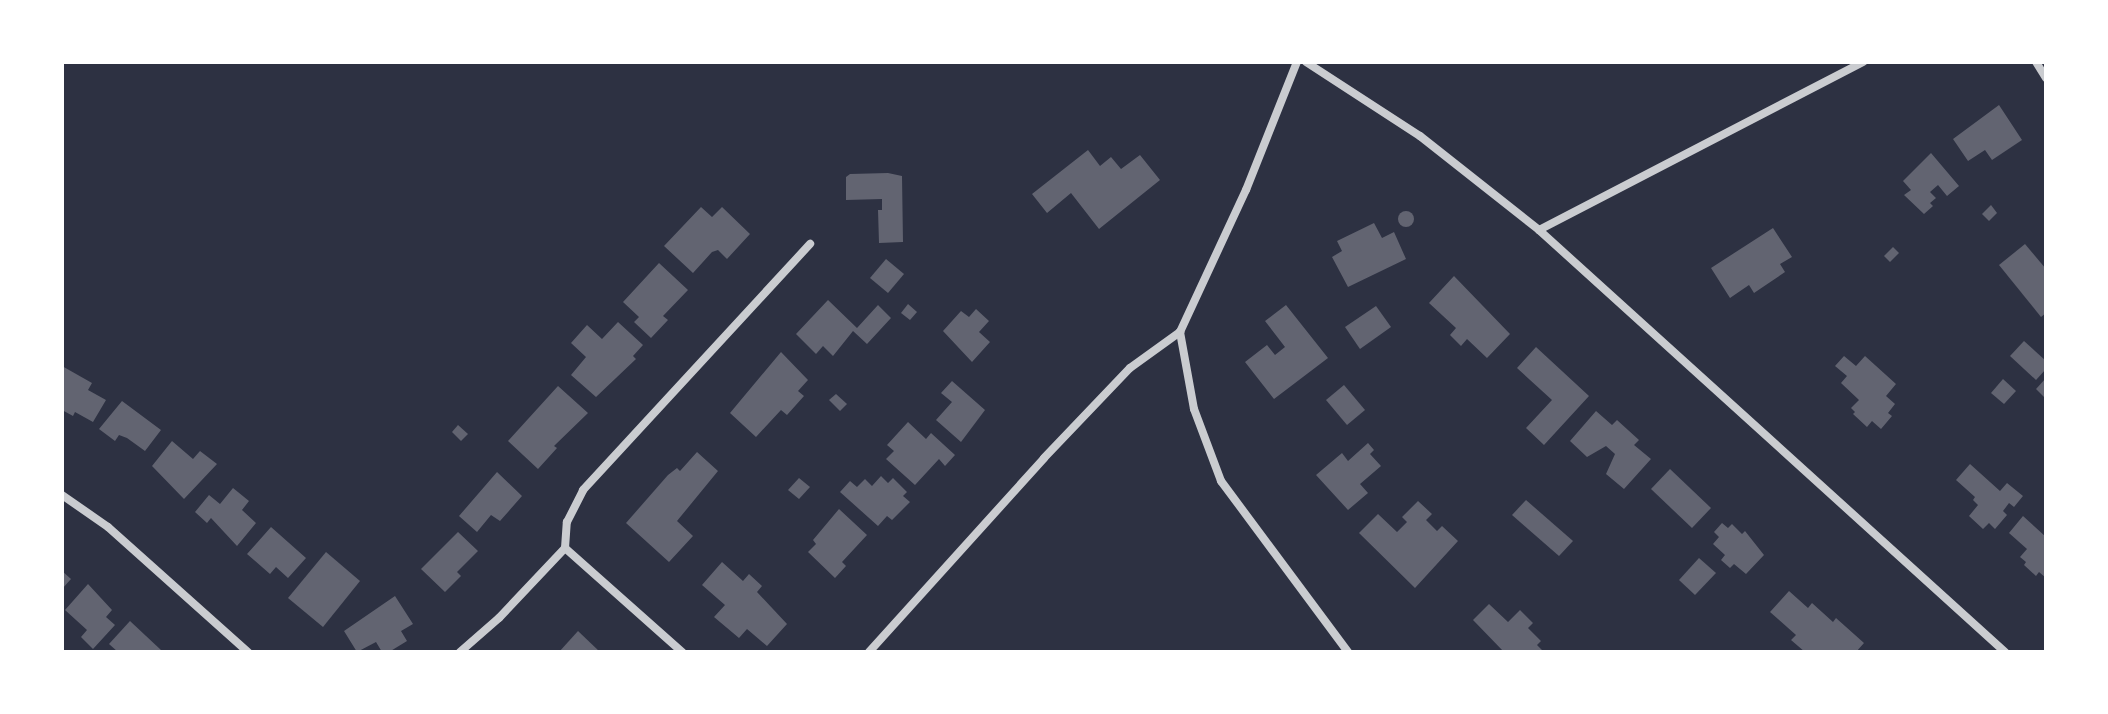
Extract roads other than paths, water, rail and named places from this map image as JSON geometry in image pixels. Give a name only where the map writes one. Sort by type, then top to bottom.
[{"type":"street","points":[[869,652],[1044,458],[1130,368],[1180,332],[1246,190],[1297,62]]},
{"type":"street","points":[[1306,62],[1420,136],[1539,230],[2005,652]]},
{"type":"street","points":[[1539,230],[1863,62]]},
{"type":"street","points":[[2036,62],[2046,78]]},
{"type":"street","points":[[460,652],[499,618],[565,548],[567,522],[583,490],[810,244]]},
{"type":"street","points":[[1180,332],[1194,409],[1221,481],[1348,652]]},
{"type":"street","points":[[62,495],[108,527],[248,652]]},
{"type":"street","points":[[565,548],[682,652]]}]
